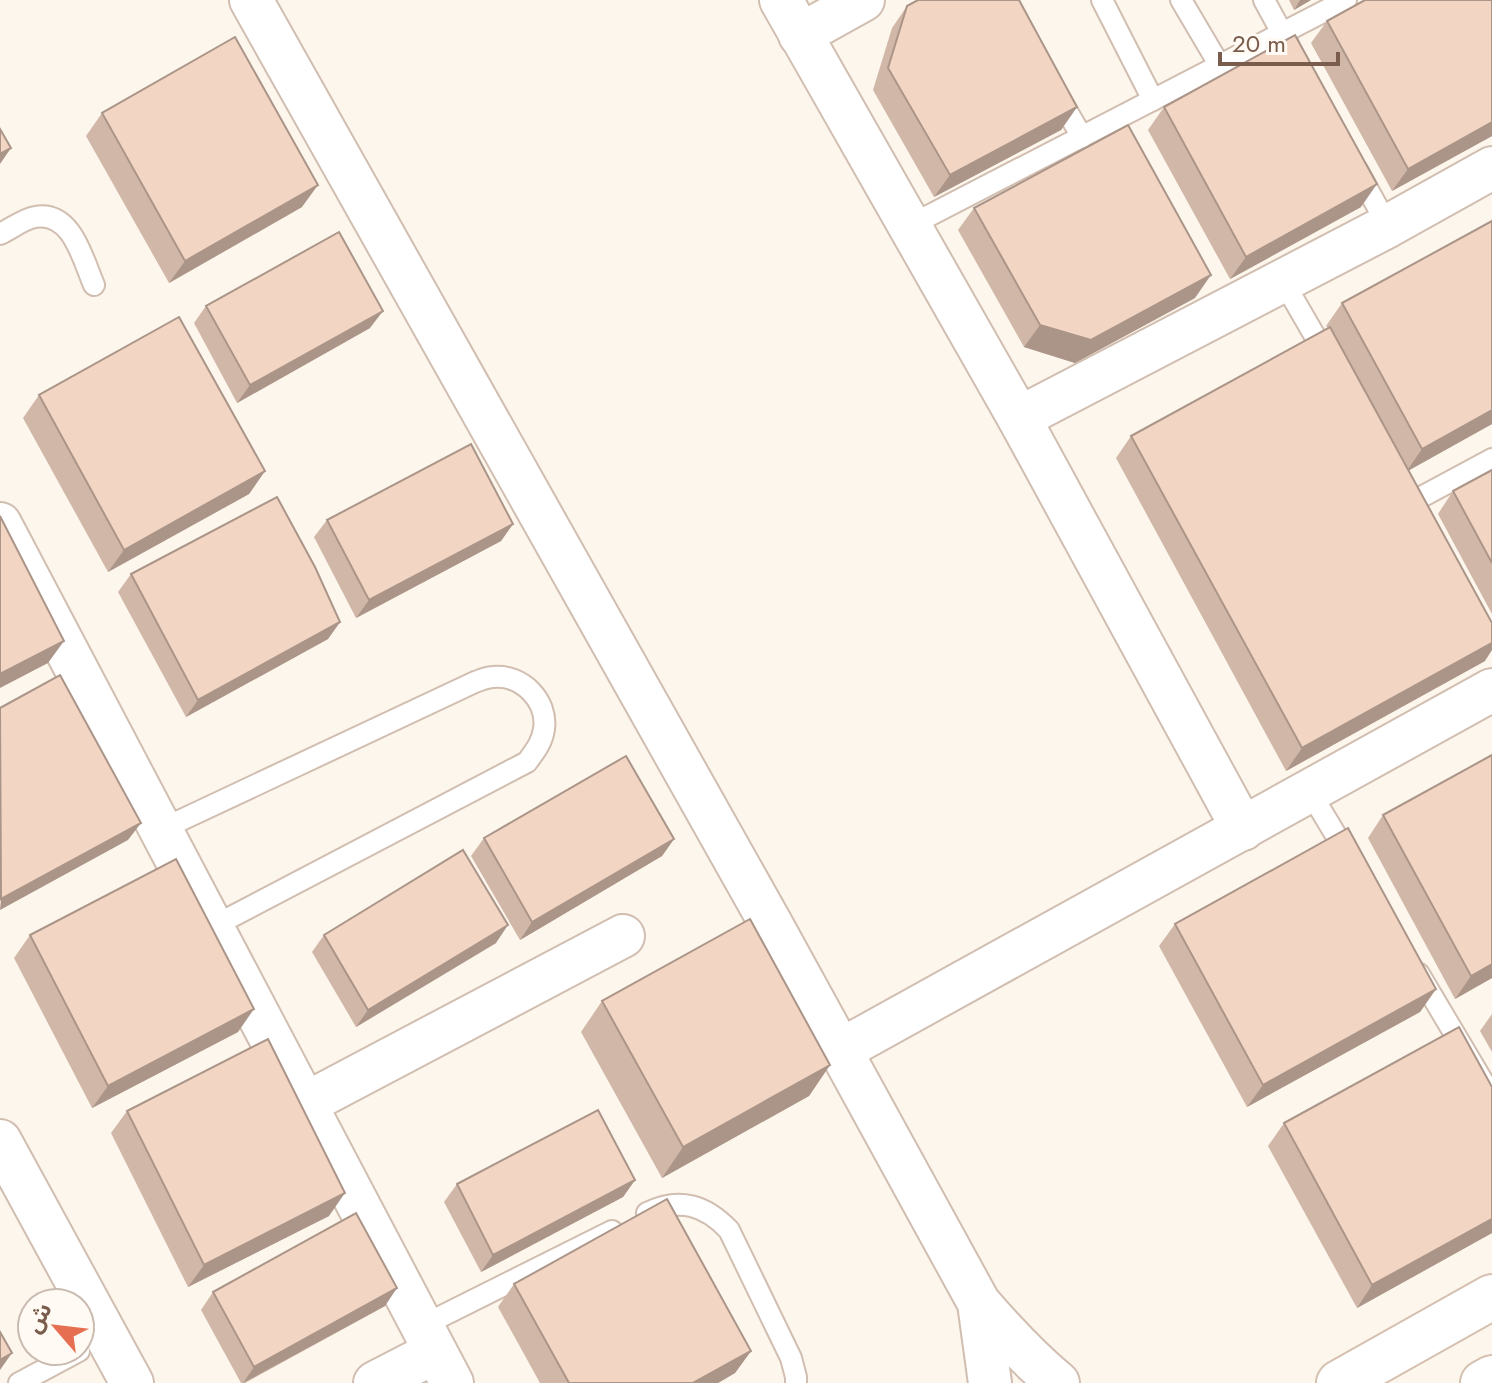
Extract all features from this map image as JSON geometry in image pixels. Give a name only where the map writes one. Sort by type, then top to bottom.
[{"type":"main road","points":[[1339,1383],[1492,1297]]},
{"type":"main road","points":[[1483,1383],[1492,1378]]},
{"type":"street","points":[[251,0],[841,1050],[979,1303],[1029,1358],[1058,1383]]},
{"type":"street","points":[[863,0],[790,17],[1019,418],[1243,829]]},
{"type":"street","points":[[1019,418],[1388,226],[1489,178]]},
{"type":"street","points":[[0,524],[436,1353],[375,1383]]},
{"type":"street","points":[[841,1050],[1492,690]]},
{"type":"street","points":[[305,1104],[623,936]]},
{"type":"street","points":[[0,1141],[63,1287]]},
{"type":"street","points":[[979,1303],[990,1383]]},
{"type":"street","points":[[96,1352],[132,1383]]},
{"type":"lane","points":[[1102,0],[1153,100]]},
{"type":"lane","points":[[1181,0],[1220,66]]},
{"type":"lane","points":[[1264,0],[1297,61]]},
{"type":"lane","points":[[909,226],[1346,0]]},
{"type":"lane","points":[[1051,82],[1082,137]]},
{"type":"lane","points":[[1350,157],[1388,226]]},
{"type":"lane","points":[[0,234],[36,217],[58,221],[73,236],[94,285]]},
{"type":"lane","points":[[1283,281],[1336,372]]},
{"type":"lane","points":[[1412,503],[1492,459]]},
{"type":"lane","points":[[160,830],[475,682],[494,676],[514,679],[531,690],[542,707],[545,727],[539,746],[527,762],[212,927]]},
{"type":"lane","points":[[1310,792],[1358,871]]},
{"type":"lane","points":[[1405,951],[1492,1097]]},
{"type":"lane","points":[[436,1353],[662,1206],[692,1206],[719,1220],[729,1230],[791,1358],[796,1383]]},
{"type":"lane","points":[[19,1383],[49,1367]]},
{"type":"building","points":[[918,0],[1019,0],[1077,107],[950,175],[888,68],[907,6]]},
{"type":"building","points":[[1365,0],[1492,0],[1492,122],[1408,169],[1327,21]]},
{"type":"building","points":[[1295,35],[1377,184],[1246,257],[1164,107]]},
{"type":"building","points":[[235,37],[318,185],[185,261],[102,113]]},
{"type":"building","points":[[1128,125],[1211,275],[1091,340],[1040,325],[974,208]]},
{"type":"building","points":[[0,129],[11,148],[0,154]]},
{"type":"building","points":[[1492,221],[1492,410],[1422,449],[1342,303]]},
{"type":"building","points":[[339,232],[383,311],[250,385],[206,306]]},
{"type":"building","points":[[179,317],[265,471],[124,550],[39,395]]},
{"type":"building","points":[[1330,327],[1492,623],[1492,643],[1302,748],[1131,436]]},
{"type":"building","points":[[471,444],[513,524],[369,600],[327,520]]},
{"type":"building","points":[[1492,470],[1492,563],[1453,491]]},
{"type":"building","points":[[277,497],[315,567],[340,622],[198,700],[131,574]]},
{"type":"building","points":[[0,516],[64,641],[0,674]]},
{"type":"building","points":[[60,675],[141,823],[1,899],[0,708]]},
{"type":"building","points":[[1492,755],[1492,964],[1471,976],[1383,815]]},
{"type":"building","points":[[626,756],[674,839],[532,922],[484,838]]},
{"type":"building","points":[[1348,828],[1436,989],[1263,1085],[1175,924]]},
{"type":"building","points":[[463,850],[508,925],[368,1010],[324,935]]},
{"type":"building","points":[[176,859],[254,1009],[108,1086],[30,935]]},
{"type":"building","points":[[750,919],[830,1065],[683,1147],[602,1001]]},
{"type":"building","points":[[1459,1027],[1492,1087],[1492,1219],[1372,1285],[1284,1123]]},
{"type":"building","points":[[268,1039],[345,1193],[204,1265],[127,1111]]},
{"type":"building","points":[[598,1110],[635,1180],[493,1255],[457,1184]]},
{"type":"building","points":[[667,1199],[751,1351],[693,1383],[569,1383],[514,1284]]},
{"type":"building","points":[[356,1213],[397,1288],[254,1367],[213,1292]]},
{"type":"building","points":[[0,1332],[12,1353],[0,1360]]}]
